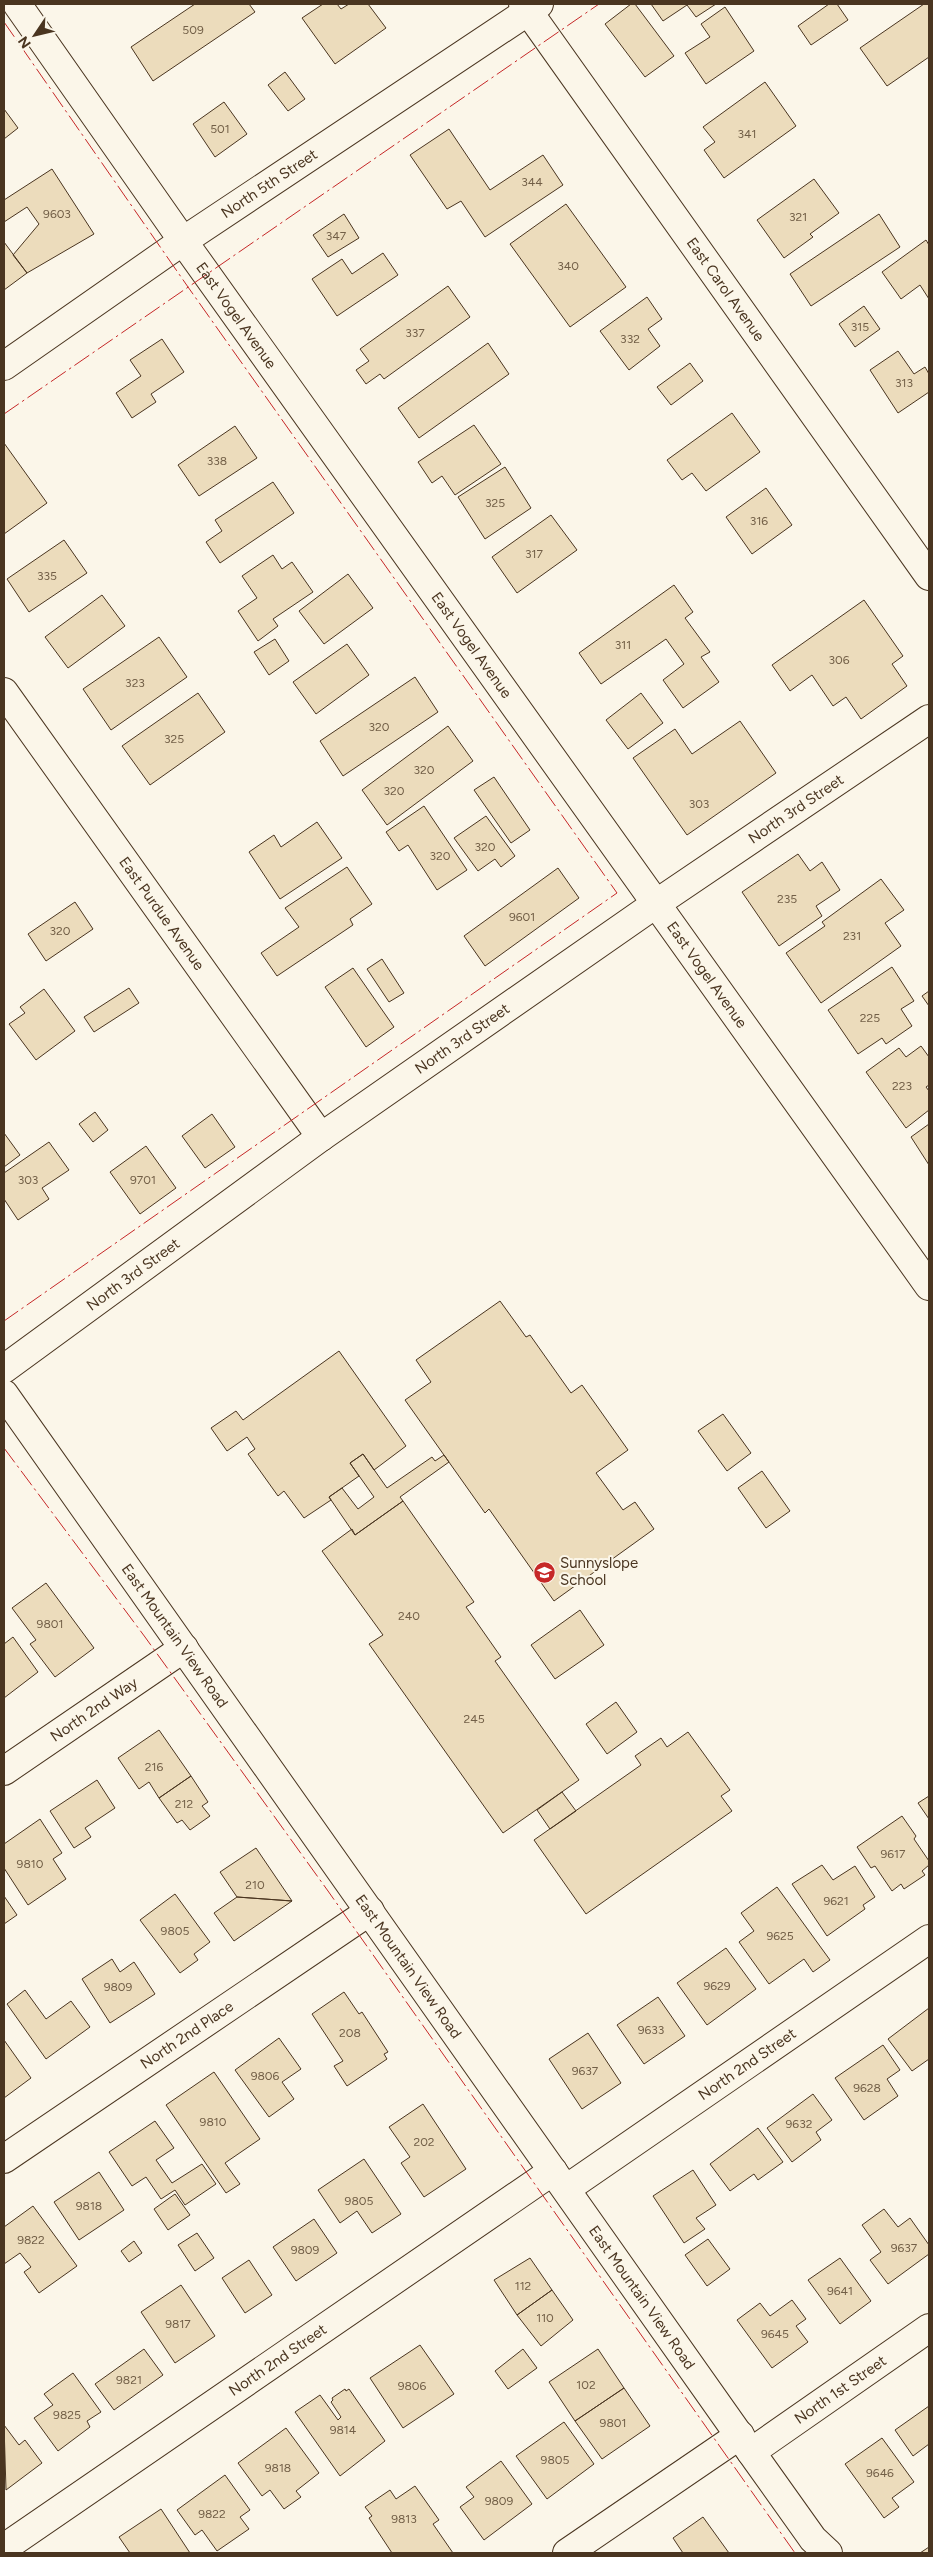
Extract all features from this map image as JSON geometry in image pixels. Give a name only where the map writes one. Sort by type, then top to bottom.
[{"type":"street","name":"East Vogel Avenue","points":[[17,4],[183,241],[929,1286]]},
{"type":"street","name":"North 5th Street","points":[[4,366],[183,241],[530,6]]},
{"type":"street","name":"East Carol Avenue","points":[[530,6],[929,576]]},
{"type":"street","name":"East Purdue Avenue","points":[[4,692],[321,1137]]},
{"type":"street","name":"North 3rd Street","points":[[4,1369],[321,1137],[657,903],[929,719]]},
{"type":"street","name":"East Mountain View Road","points":[[4,1394],[820,2549]]},
{"type":"street","name":"North 2nd Way","points":[[4,1771],[184,1648]]},
{"type":"street","name":"North 2nd Place","points":[[4,2159],[370,1911]]},
{"type":"street","name":"North 2nd Street","points":[[4,2548],[559,2180],[929,1939]]},
{"type":"street","name":"North 1st Street","points":[[567,2553],[929,2328]]},
{"type":"building","points":[[195,4],[249,4],[255,12],[153,81],[131,47]]},
{"type":"building","points":[[323,4],[337,4],[341,9],[349,4],[368,4],[386,28],[335,64],[302,18]]},
{"type":"building","points":[[631,4],[635,4],[674,56],[645,77],[605,24]]},
{"type":"building","points":[[651,4],[716,4],[696,17],[687,5],[663,21]]},
{"type":"building","points":[[829,4],[837,4],[848,20],[811,45],[798,26]]},
{"type":"building","points":[[924,4],[929,4],[929,57],[887,86],[860,48]]},
{"type":"building","points":[[725,7],[754,51],[706,84],[685,53],[710,37],[701,24]]},
{"type":"building","points":[[285,72],[305,99],[288,111],[268,85]]},
{"type":"building","points":[[765,82],[796,126],[724,178],[704,150],[715,142],[703,127]]},
{"type":"building","points":[[224,102],[247,134],[215,157],[193,124]]},
{"type":"building","points":[[4,109],[18,128],[4,139]]},
{"type":"building","points":[[449,129],[490,190],[543,155],[563,185],[485,237],[461,201],[447,209],[410,155]]},
{"type":"building","points":[[52,169],[94,234],[27,273],[13,255],[39,224],[27,207],[4,222],[4,200]]},
{"type":"building","points":[[814,179],[839,213],[810,234],[813,237],[784,258],[757,220]]},
{"type":"building","points":[[566,204],[626,287],[570,327],[510,244]]},
{"type":"building","points":[[344,214],[359,238],[328,257],[313,235]]},
{"type":"building","points":[[879,214],[900,247],[811,306],[790,274]]},
{"type":"building","points":[[926,240],[929,245],[929,299],[920,285],[901,299],[882,272]]},
{"type":"building","points":[[4,242],[27,273],[4,290]]},
{"type":"building","points":[[383,253],[398,275],[337,316],[312,279],[342,259],[352,274]]},
{"type":"building","points":[[448,286],[470,317],[384,379],[380,374],[366,384],[356,370],[369,361],[360,349]]},
{"type":"building","points":[[647,297],[662,319],[648,329],[660,346],[629,370],[600,331]]},
{"type":"building","points":[[864,306],[880,329],[855,347],[839,324]]},
{"type":"building","points":[[162,339],[184,372],[151,394],[156,402],[132,418],[116,393],[141,376],[130,360]]},
{"type":"building","points":[[488,343],[509,374],[419,438],[398,408]]},
{"type":"building","points":[[898,351],[914,374],[925,367],[929,374],[929,392],[898,413],[870,370]]},
{"type":"building","points":[[690,363],[703,381],[671,405],[657,387]]},
{"type":"building","points":[[732,413],[760,452],[706,491],[692,473],[682,480],[667,460]]},
{"type":"building","points":[[474,425],[501,464],[455,495],[442,476],[432,483],[418,462]]},
{"type":"building","points":[[235,426],[257,458],[199,496],[178,465]]},
{"type":"building","points":[[4,443],[47,503],[4,534]]},
{"type":"building","points":[[505,467],[531,508],[485,539],[458,497]]},
{"type":"building","points":[[273,482],[294,513],[220,563],[206,542],[222,531],[215,520]]},
{"type":"building","points":[[766,488],[792,525],[752,554],[726,517]]},
{"type":"building","points":[[551,515],[577,550],[517,593],[492,557]]},
{"type":"building","points":[[64,540],[87,573],[29,612],[7,579]]},
{"type":"building","points":[[273,555],[282,569],[292,562],[313,592],[273,619],[278,626],[258,641],[238,611],[257,598],[242,576]]},
{"type":"building","points":[[348,574],[373,608],[324,644],[299,611]]},
{"type":"building","points":[[674,585],[693,612],[685,618],[710,652],[701,657],[719,682],[683,708],[663,680],[684,664],[666,639],[601,684],[579,653]]},
{"type":"building","points":[[102,595],[125,626],[68,668],[45,637]]},
{"type":"building","points":[[864,600],[903,656],[892,664],[907,686],[861,719],[846,697],[833,706],[812,675],[790,691],[772,665]]},
{"type":"building","points":[[159,637],[187,677],[111,730],[83,689]]},
{"type":"building","points":[[275,639],[289,661],[269,675],[254,652]]},
{"type":"building","points":[[347,644],[369,675],[316,714],[293,682]]},
{"type":"building","points":[[415,677],[438,712],[343,776],[320,741]]},
{"type":"building","points":[[198,693],[225,732],[150,785],[122,746]]},
{"type":"building","points":[[641,693],[663,723],[628,749],[606,720]]},
{"type":"building","points":[[740,721],[776,773],[687,835],[633,758],[675,729],[692,754]]},
{"type":"building","points":[[448,726],[473,761],[387,825],[362,790]]},
{"type":"building","points":[[494,777],[530,830],[511,843],[474,790]]},
{"type":"building","points":[[424,806],[467,870],[437,890],[408,845],[399,851],[386,832]]},
{"type":"building","points":[[486,816],[515,856],[501,867],[495,859],[478,871],[454,838]]},
{"type":"building","points":[[317,822],[342,858],[280,899],[249,852],[274,835],[281,847]]},
{"type":"building","points":[[798,854],[810,871],[822,862],[840,890],[816,906],[822,916],[779,946],[742,892]]},
{"type":"building","points":[[347,867],[372,904],[350,919],[353,925],[277,976],[261,953],[299,927],[285,908]]},
{"type":"building","points":[[558,868],[579,898],[485,966],[464,936]]},
{"type":"building","points":[[881,879],[904,910],[885,923],[901,946],[821,1003],[786,953],[825,926],[822,922]]},
{"type":"building","points":[[75,902],[93,929],[46,961],[28,934]]},
{"type":"building","points":[[382,959],[404,993],[389,1002],[367,969]]},
{"type":"building","points":[[892,967],[914,1001],[901,1009],[912,1026],[886,1044],[882,1038],[858,1054],[828,1010]]},
{"type":"building","points":[[353,968],[394,1027],[366,1047],[325,987]]},
{"type":"building","points":[[129,988],[139,1003],[94,1032],[84,1017]]},
{"type":"building","points":[[44,989],[75,1031],[36,1060],[9,1024],[25,1013],[20,1007]]},
{"type":"building","points":[[929,991],[929,1006],[922,996]]},
{"type":"building","points":[[921,1046],[929,1057],[929,1085],[926,1087],[929,1091],[929,1110],[906,1128],[866,1072],[899,1048],[906,1057]]},
{"type":"building","points":[[95,1112],[108,1130],[93,1142],[79,1124]]},
{"type":"building","points":[[212,1114],[235,1147],[205,1168],[182,1136]]},
{"type":"building","points":[[929,1124],[929,1165],[911,1137]]},
{"type":"building","points":[[4,1133],[20,1155],[4,1167]]},
{"type":"building","points":[[49,1142],[69,1170],[42,1188],[49,1199],[18,1220],[4,1199],[4,1173]]},
{"type":"building","points":[[146,1146],[176,1188],[140,1214],[110,1172]]},
{"type":"building","points":[[500,1301],[526,1337],[530,1335],[571,1393],[582,1385],[628,1450],[596,1473],[623,1510],[635,1502],[654,1529],[554,1601],[489,1509],[485,1513],[405,1400],[431,1382],[416,1360]]},
{"type":"building","points":[[339,1351],[406,1446],[374,1470],[363,1454],[350,1463],[359,1476],[329,1497],[331,1500],[304,1518],[284,1491],[278,1496],[248,1454],[255,1449],[247,1437],[227,1451],[211,1428],[236,1411],[243,1420]]},
{"type":"building","points":[[723,1414],[751,1453],[727,1471],[698,1431]]},
{"type":"building","points":[[363,1454],[387,1488],[432,1457],[435,1461],[444,1455],[449,1462],[400,1497],[403,1501],[355,1535],[329,1497],[342,1488],[358,1509],[374,1497],[350,1463]]},
{"type":"building","points":[[762,1471],[790,1511],[766,1528],[738,1488]]},
{"type":"building","points":[[403,1501],[474,1602],[466,1607],[501,1657],[495,1661],[579,1780],[503,1833],[369,1644],[383,1635],[322,1551],[352,1529],[355,1535]]},
{"type":"building","points":[[46,1583],[94,1648],[55,1677],[30,1644],[36,1640],[12,1608]]},
{"type":"building","points":[[580,1610],[604,1645],[555,1679],[531,1645]]},
{"type":"building","points":[[13,1637],[38,1672],[4,1698],[4,1644]]},
{"type":"building","points":[[616,1702],[637,1732],[607,1754],[586,1724]]},
{"type":"building","points":[[159,1730],[191,1776],[159,1798],[149,1782],[139,1789],[118,1758]]},
{"type":"building","points":[[688,1732],[730,1790],[721,1796],[732,1811],[586,1914],[534,1840],[641,1765],[635,1756],[661,1738],[667,1747]]},
{"type":"building","points":[[191,1776],[208,1802],[202,1806],[210,1816],[190,1830],[182,1820],[177,1823],[159,1798]]},
{"type":"building","points":[[97,1780],[115,1808],[85,1828],[91,1837],[74,1848],[50,1811]]},
{"type":"building","points":[[562,1792],[576,1811],[550,1829],[537,1810]]},
{"type":"building","points":[[929,1796],[929,1819],[918,1803]]},
{"type":"building","points":[[902,1816],[916,1836],[914,1839],[929,1861],[929,1865],[922,1871],[925,1875],[904,1889],[901,1884],[892,1891],[875,1866],[871,1868],[857,1847]]},
{"type":"building","points":[[40,1819],[62,1853],[53,1859],[66,1879],[28,1905],[4,1868],[4,1844]]},
{"type":"building","points":[[256,1848],[292,1901],[237,1897],[220,1872]]},
{"type":"building","points":[[822,1865],[833,1880],[855,1866],[875,1897],[863,1905],[865,1909],[827,1936],[792,1884]]},
{"type":"building","points":[[777,1887],[830,1960],[813,1972],[804,1959],[769,1984],[739,1942],[754,1931],[741,1913]]},
{"type":"building","points":[[175,1894],[210,1942],[194,1954],[198,1960],[180,1973],[140,1920]]},
{"type":"building","points":[[4,1896],[17,1915],[4,1924]]},
{"type":"building","points":[[237,1897],[292,1901],[234,1941],[214,1913]]},
{"type":"building","points":[[726,1948],[756,1989],[707,2025],[677,1983]]},
{"type":"building","points":[[112,1959],[120,1972],[134,1962],[155,1994],[110,2023],[82,1979]]},
{"type":"building","points":[[25,1990],[46,2019],[71,2001],[90,2027],[46,2059],[7,2004]]},
{"type":"building","points":[[344,1992],[359,2014],[362,2012],[388,2052],[384,2054],[387,2059],[347,2086],[334,2066],[343,2061],[312,2014]]},
{"type":"building","points":[[658,1997],[685,2036],[644,2064],[617,2025]]},
{"type":"building","points":[[929,2008],[929,2059],[912,2071],[888,2039]]},
{"type":"building","points":[[588,2033],[621,2083],[582,2109],[549,2059]]},
{"type":"building","points":[[279,2038],[301,2069],[282,2082],[294,2099],[269,2117],[235,2070]]},
{"type":"building","points":[[4,2040],[31,2078],[4,2098]]},
{"type":"building","points":[[883,2045],[900,2070],[887,2079],[898,2096],[864,2120],[835,2078]]},
{"type":"building","points":[[214,2072],[260,2139],[225,2163],[240,2184],[226,2193],[166,2105]]},
{"type":"building","points":[[813,2094],[832,2120],[816,2132],[821,2140],[792,2162],[767,2128]]},
{"type":"building","points":[[423,2104],[466,2169],[424,2197],[401,2163],[410,2157],[389,2127]]},
{"type":"building","points":[[155,2121],[174,2148],[156,2160],[172,2183],[202,2164],[216,2184],[185,2205],[175,2190],[161,2199],[146,2177],[132,2186],[109,2152]]},
{"type":"building","points":[[758,2128],[783,2162],[758,2180],[754,2174],[730,2191],[710,2164]]},
{"type":"building","points":[[364,2159],[401,2214],[372,2233],[357,2211],[340,2223],[318,2190]]},
{"type":"building","points":[[693,2170],[716,2205],[696,2218],[705,2229],[684,2243],[653,2196]]},
{"type":"building","points":[[99,2172],[124,2210],[79,2240],[54,2202]]},
{"type":"building","points":[[175,2194],[190,2215],[168,2230],[154,2209]]},
{"type":"building","points":[[33,2206],[77,2266],[39,2293],[24,2272],[31,2267],[20,2253],[4,2264],[4,2227]]},
{"type":"building","points":[[884,2209],[898,2227],[910,2218],[929,2245],[929,2254],[888,2284],[870,2260],[881,2252],[862,2225]]},
{"type":"building","points":[[314,2219],[337,2253],[296,2281],[273,2247]]},
{"type":"building","points":[[197,2233],[214,2258],[195,2271],[178,2245]]},
{"type":"building","points":[[708,2239],[730,2269],[707,2286],[685,2255]]},
{"type":"building","points":[[134,2241],[142,2253],[129,2262],[121,2251]]},
{"type":"building","points":[[530,2258],[552,2290],[517,2315],[494,2280]]},
{"type":"building","points":[[840,2258],[871,2301],[840,2324],[808,2280]]},
{"type":"building","points":[[249,2260],[272,2295],[245,2313],[222,2278]]},
{"type":"building","points":[[181,2285],[215,2336],[175,2363],[141,2312]]},
{"type":"building","points":[[552,2290],[573,2320],[541,2346],[517,2315]]},
{"type":"building","points":[[792,2300],[806,2319],[796,2326],[808,2342],[772,2368],[737,2320],[760,2303],[770,2316]]},
{"type":"building","points":[[420,2345],[454,2394],[403,2428],[370,2378]]},
{"type":"building","points":[[144,2349],[163,2375],[114,2410],[95,2384]]},
{"type":"building","points":[[523,2349],[537,2368],[508,2389],[495,2371]]},
{"type":"building","points":[[598,2349],[624,2388],[575,2421],[549,2382]]},
{"type":"building","points":[[73,2373],[101,2412],[87,2421],[90,2427],[58,2451],[34,2418],[53,2405],[44,2394]]},
{"type":"building","points":[[624,2388],[650,2426],[602,2459],[575,2421]]},
{"type":"building","points":[[345,2389],[346,2391],[349,2389],[385,2441],[340,2476],[295,2412],[320,2395],[338,2420],[341,2417],[331,2402],[332,2398]]},
{"type":"building","points":[[929,2406],[929,2444],[913,2456],[895,2430]]},
{"type":"building","points":[[564,2422],[594,2464],[547,2499],[516,2456]]},
{"type":"building","points":[[4,2425],[19,2445],[25,2440],[42,2463],[6,2490]]},
{"type":"building","points":[[286,2428],[319,2473],[296,2491],[301,2497],[284,2509],[270,2490],[262,2496],[238,2463]]},
{"type":"building","points":[[882,2438],[914,2482],[892,2498],[899,2507],[884,2518],[845,2464]]},
{"type":"building","points":[[501,2461],[532,2504],[484,2540],[460,2507],[474,2497],[466,2487]]},
{"type":"building","points":[[225,2475],[250,2510],[240,2517],[249,2529],[217,2551],[202,2530],[195,2535],[177,2510]]},
{"type":"building","points":[[415,2486],[439,2520],[433,2524],[453,2553],[392,2553],[369,2518],[372,2516],[365,2507],[390,2490],[396,2499]]},
{"type":"building","points":[[161,2509],[190,2553],[130,2553],[119,2537]]},
{"type":"building","points":[[703,2517],[729,2553],[683,2553],[673,2538]]},
{"type":"building","points":[[929,2547],[929,2553],[920,2553]]},
{"type":"power","points":[[4,414],[599,4]]},
{"type":"power","points":[[4,22],[188,287],[617,893],[4,1321]]},
{"type":"power","points":[[4,1448],[145,1637],[328,1891],[795,2553]]},
{"type":"place","name":"Sunnyslope School","points":[[544,1572]]}]
